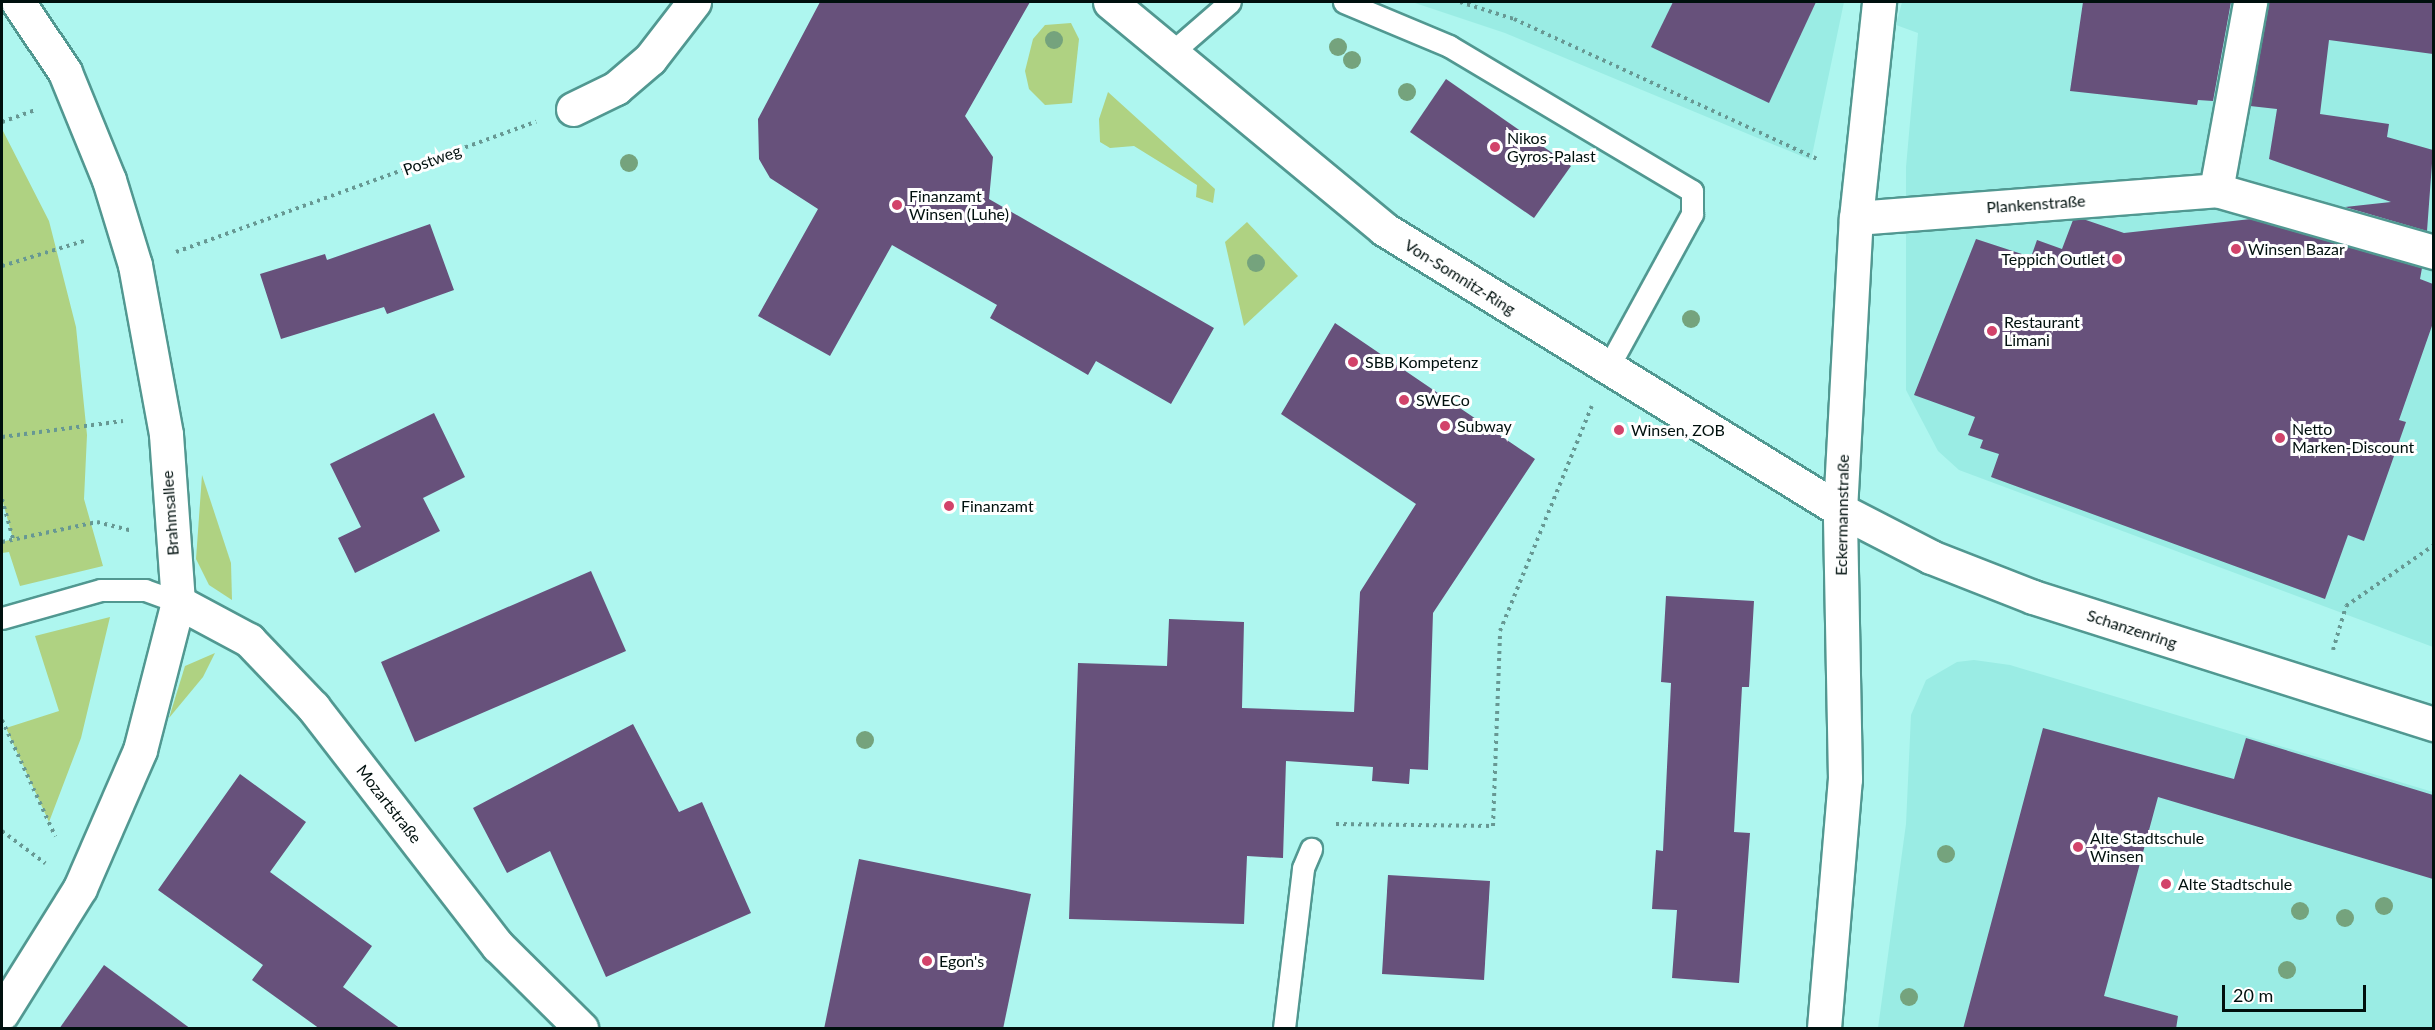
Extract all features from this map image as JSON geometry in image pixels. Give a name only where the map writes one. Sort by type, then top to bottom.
[{"type":"street","name":"Brahmsallee","points":[[2,1013],[80,888],[140,750],[178,602],[169,539],[162,416],[135,265],[124,228],[64,72],[18,2]]},
{"type":"street","points":[[573,109],[616,88],[650,59],[694,2]]},
{"type":"street","name":"Von-Somnitz-Ring","points":[[1110,2],[1384,229],[1607,369],[1840,510]]},
{"type":"street","name":"Eckermannstraße","points":[[1824,1029],[1845,779],[1840,510],[1856,218],[1879,2]]},
{"type":"street","points":[[2216,190],[2250,2]]},
{"type":"street","name":"Plankenstraße","points":[[1856,218],[2216,190],[2433,252]]},
{"type":"street","name":"Schanzenring","points":[[1840,510],[1931,557],[2033,597],[2433,724]]},
{"type":"street","name":"Mozartstraße","points":[[178,602],[249,640],[313,707],[498,946],[581,1029]]},
{"type":"lane","points":[[1170,54],[1230,2]]},
{"type":"lane","points":[[1344,2],[1449,46],[1692,191],[1692,214],[1607,369]]},
{"type":"lane","points":[[2,618],[101,590],[145,590],[178,602]]},
{"type":"lane","points":[[1284,1029],[1303,868],[1311,849]]},
{"type":"path","points":[[1460,2],[1514,20],[1860,179]]},
{"type":"path","name":"Postweg","points":[[135,265],[573,109]]},
{"type":"path","points":[[2,266],[124,228]]},
{"type":"path","points":[[1311,849],[1312,824],[1493,826],[1500,631],[1607,369]]},
{"type":"path","points":[[2,437],[162,416]]},
{"type":"path","points":[[2,498],[14,539]]},
{"type":"path","points":[[2,542],[98,522],[169,539]]},
{"type":"path","points":[[2320,690],[2346,606],[2433,545]]},
{"type":"path","points":[[2,720],[80,888]]},
{"type":"path","points":[[2,831],[80,888]]},
{"type":"shaded area","points":[[1412,2],[1844,2],[1811,160],[1505,33]]},
{"type":"shaded area","points":[[1902,2],[2433,2],[2433,647],[1959,470],[1938,451],[1906,390],[1906,167],[1918,33],[1896,25]]},
{"type":"shaded area","points":[[1071,23],[1079,39],[1072,103],[1045,105],[1029,89],[1025,71],[1033,39],[1045,25]]},
{"type":"shaded area","points":[[1108,92],[1215,189],[1213,203],[1196,197],[1197,185],[1134,146],[1110,148],[1100,142],[1099,119]]},
{"type":"shaded area","points":[[2,129],[49,221],[76,327],[87,435],[84,499],[103,566],[20,586],[9,552],[2,553],[2,542],[13,539],[2,499]]},
{"type":"shaded area","points":[[1247,222],[1298,276],[1244,326],[1225,242]]},
{"type":"shaded area","points":[[202,475],[231,563],[232,600],[209,585],[196,559]]},
{"type":"shaded area","points":[[110,617],[81,738],[49,822],[6,728],[59,711],[35,636]]},
{"type":"shaded area","points":[[215,653],[203,677],[169,718],[185,666]]},
{"type":"shaded area","name":"Alte Stadtschule","points":[[1974,660],[2010,665],[2433,792],[2433,1028],[1878,1028],[1906,824],[1911,715],[1926,680],[1957,662]]},
{"type":"building","name":"Finanzamt Winsen (Luhe)","points":[[820,2],[1030,2],[965,116],[993,157],[989,199],[1214,328],[1171,404],[1096,361],[1088,375],[990,318],[997,305],[892,245],[830,356],[758,316],[818,209],[770,178],[759,159],[758,119]]},
{"type":"building","points":[[1673,2],[1816,2],[1769,103],[1651,47]]},
{"type":"building","points":[[2083,2],[2231,2],[2213,101],[2198,100],[2197,105],[2070,91]]},
{"type":"building","points":[[2268,2],[2433,2],[2433,54],[2329,40],[2320,114],[2389,124],[2387,137],[2433,150],[2427,231],[2345,207],[2391,202],[2269,159],[2277,109],[2250,106]]},
{"type":"building","points":[[1446,79],[1571,166],[1534,218],[1410,132]]},
{"type":"building","points":[[2083,219],[2124,233],[2251,219],[2422,268],[2420,279],[2433,284],[2433,323],[2399,420],[2406,422],[2364,541],[2348,535],[2325,599],[1991,477],[1999,454],[1980,448],[1983,440],[1968,435],[1975,417],[1914,395],[1976,239],[2031,257],[2037,240],[2062,249],[2073,220]]},
{"type":"building","points":[[430,224],[454,290],[387,314],[384,307],[281,339],[260,274],[325,254],[327,260]]},
{"type":"building","points":[[1335,323],[1535,459],[1433,613],[1428,770],[1410,769],[1409,784],[1372,781],[1373,767],[1286,761],[1283,858],[1247,856],[1244,924],[1069,919],[1078,663],[1167,666],[1169,619],[1244,622],[1242,708],[1354,712],[1360,592],[1416,504],[1281,414]]},
{"type":"building","points":[[434,413],[465,477],[423,498],[440,531],[355,573],[338,538],[361,527],[330,464]]},
{"type":"building","points":[[591,571],[626,651],[415,742],[381,662]]},
{"type":"building","points":[[1666,596],[1754,601],[1749,687],[1742,687],[1734,832],[1750,833],[1739,983],[1672,978],[1677,910],[1652,909],[1656,850],[1663,851],[1671,683],[1661,682]]},
{"type":"building","points":[[633,724],[679,812],[702,802],[751,913],[606,977],[550,851],[507,873],[473,808]]},
{"type":"building","name":"Alte Stadtschule Winsen","points":[[2043,728],[2234,779],[2246,738],[2433,795],[2433,879],[2158,797],[2104,996],[2178,1016],[2176,1029],[1963,1029]]},
{"type":"building","points":[[240,774],[306,822],[270,872],[372,946],[343,987],[401,1029],[320,1029],[252,980],[263,965],[158,890]]},
{"type":"building","name":"Egon's","points":[[859,859],[1031,894],[1003,1029],[824,1029]]},
{"type":"building","points":[[1388,875],[1490,881],[1484,980],[1382,974]]},
{"type":"building","points":[[104,965],[191,1029],[59,1029]]},
{"type":"place","name":"Nikos Gyros-Palast","points":[[1495,147]]},
{"type":"place","name":"Finanzamt Winsen (Luhe)","points":[[897,205]]},
{"type":"place","name":"Winsen Bazar","points":[[2236,249]]},
{"type":"place","name":"Teppich Outlet","points":[[2117,259]]},
{"type":"place","name":"Restaurant Limani","points":[[1992,331]]},
{"type":"place","name":"SBB Kompetenz","points":[[1353,362]]},
{"type":"place","name":"SWECo","points":[[1404,400]]},
{"type":"place","name":"Subway","points":[[1445,426]]},
{"type":"place","name":"Winsen, ZOB","points":[[1619,430]]},
{"type":"place","name":"Netto Marken-Discount","points":[[2280,438]]},
{"type":"place","name":"Finanzamt","points":[[949,506]]},
{"type":"place","name":"Alte Stadtschule Winsen","points":[[2078,847]]},
{"type":"place","name":"Alte Stadtschule","points":[[2166,884]]},
{"type":"place","name":"Egon's","points":[[927,961]]}]
